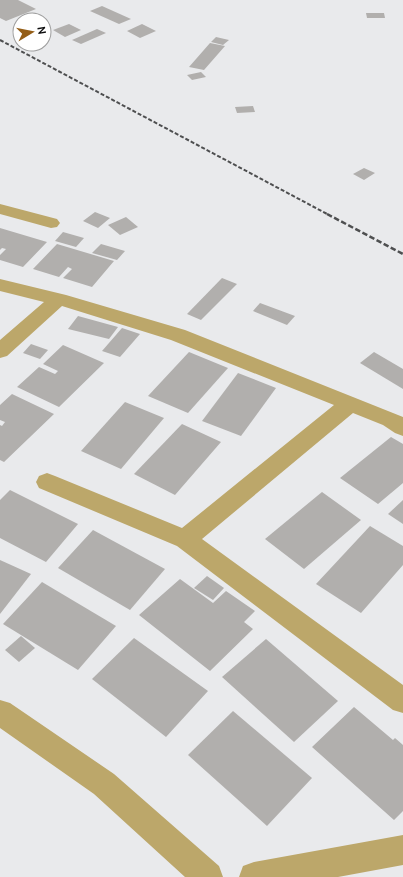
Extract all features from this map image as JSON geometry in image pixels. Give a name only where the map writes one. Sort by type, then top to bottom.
[{"type":"street","points":[[0,209],[51,223]]},
{"type":"street","points":[[0,285],[59,299],[178,335],[390,420],[403,428]]},
{"type":"street","points":[[0,351],[59,299]]},
{"type":"street","points":[[186,539],[350,404]]},
{"type":"street","points":[[47,482],[186,539],[403,701]]},
{"type":"street","points":[[0,712],[104,784],[208,877]]},
{"type":"street","points":[[254,877],[403,850]]},
{"type":"building","points":[[0,0],[18,0],[36,9],[28,12],[12,12],[12,19],[6,21],[0,18]]},
{"type":"building","points":[[102,6],[131,19],[119,24],[90,11]]},
{"type":"building","points":[[366,13],[384,13],[385,18],[367,18]]},
{"type":"building","points":[[69,24],[81,30],[65,37],[53,30]]},
{"type":"building","points":[[142,24],[156,31],[140,38],[127,31]]},
{"type":"building","points":[[97,29],[106,33],[81,44],[72,40]]},
{"type":"building","points":[[216,37],[229,40],[223,45],[211,42]]},
{"type":"building","points":[[210,43],[225,46],[204,70],[189,67]]},
{"type":"building","points":[[201,72],[206,77],[192,80],[187,75]]},
{"type":"building","points":[[253,106],[255,112],[237,113],[235,107]]},
{"type":"building","points":[[364,168],[375,173],[364,180],[353,174]]},
{"type":"building","points":[[95,212],[110,218],[98,228],[83,221]]},
{"type":"building","points":[[126,217],[138,227],[120,235],[108,225]]},
{"type":"building","points":[[0,228],[47,242],[23,267],[0,260],[0,255],[6,249],[2,248],[0,250]]},
{"type":"building","points":[[63,232],[84,238],[76,247],[55,241]]},
{"type":"building","points":[[57,244],[114,261],[92,287],[63,278],[72,269],[68,267],[59,277],[33,269]]},
{"type":"building","points":[[101,244],[125,251],[117,260],[92,253]]},
{"type":"building","points":[[222,278],[237,284],[201,320],[187,314]]},
{"type":"building","points":[[260,303],[295,316],[287,325],[253,311]]},
{"type":"building","points":[[78,316],[118,327],[109,339],[68,329]]},
{"type":"building","points":[[122,328],[140,334],[120,357],[102,351]]},
{"type":"building","points":[[31,344],[48,350],[40,359],[23,353]]},
{"type":"building","points":[[63,345],[104,363],[59,407],[17,387],[39,367],[55,374],[58,371],[43,364]]},
{"type":"building","points":[[189,352],[228,368],[188,413],[148,396]]},
{"type":"building","points":[[374,352],[403,369],[403,389],[360,363]]},
{"type":"building","points":[[238,373],[276,388],[241,436],[202,421]]},
{"type":"building","points":[[12,394],[54,414],[4,462],[0,460],[0,425],[2,426],[5,422],[0,420],[0,405]]},
{"type":"building","points":[[125,402],[164,418],[121,469],[81,451]]},
{"type":"building","points":[[182,424],[221,442],[175,495],[134,474]]},
{"type":"building","points":[[391,437],[403,444],[403,483],[378,504],[340,478]]},
{"type":"building","points":[[10,490],[78,524],[46,562],[0,538],[0,500]]},
{"type":"building","points":[[322,492],[361,520],[304,569],[265,539]]},
{"type":"building","points":[[403,500],[403,524],[388,514]]},
{"type":"building","points":[[370,526],[403,546],[403,565],[361,613],[316,584]]},
{"type":"building","points":[[93,530],[165,569],[130,610],[58,568]]},
{"type":"building","points":[[0,560],[31,574],[0,614]]},
{"type":"building","points":[[207,576],[224,588],[213,600],[194,588]]},
{"type":"building","points":[[180,579],[213,603],[226,591],[255,611],[244,622],[253,629],[210,671],[139,615]]},
{"type":"building","points":[[42,582],[116,626],[78,670],[3,624]]},
{"type":"building","points":[[21,636],[35,648],[19,662],[5,650]]},
{"type":"building","points":[[134,638],[208,691],[166,737],[92,679]]},
{"type":"building","points":[[266,639],[338,701],[294,742],[222,677]]},
{"type":"building","points":[[354,707],[393,740],[395,738],[403,745],[403,811],[394,820],[312,747]]},
{"type":"building","points":[[233,711],[312,778],[267,826],[188,755]]},
{"type":"railway","points":[[0,40],[329,215]]},
{"type":"railway","points":[[327,214],[403,254]]}]
